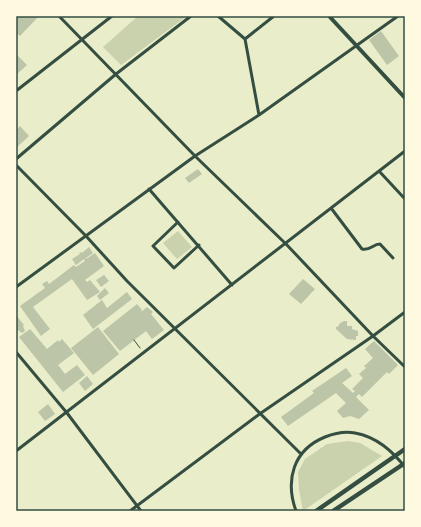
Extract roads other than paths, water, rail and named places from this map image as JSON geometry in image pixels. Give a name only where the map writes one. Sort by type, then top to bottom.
[{"type":"main road","points":[[316,511],[405,449]]},
{"type":"main road","points":[[333,511],[404,465]]},
{"type":"street","points":[[59,16],[195,156],[286,244],[373,336],[405,367]]},
{"type":"street","points":[[16,91],[112,16]]},
{"type":"street","points":[[16,158],[116,74],[191,16]]},
{"type":"street","points":[[218,16],[245,39],[259,116]]},
{"type":"street","points":[[245,39],[274,16]]},
{"type":"street","points":[[329,16],[405,98]]},
{"type":"street","points":[[16,287],[195,156],[259,116],[398,16]]},
{"type":"street","points":[[16,451],[405,151]]},
{"type":"street","points":[[16,165],[86,236],[127,281],[301,454]]},
{"type":"street","points":[[379,171],[405,198]]},
{"type":"street","points":[[149,190],[232,285]]},
{"type":"street","points":[[331,208],[362,249],[369,250],[377,244],[380,244],[393,258]]},
{"type":"street","points":[[178,222],[153,246],[174,268],[199,246]]},
{"type":"street","points":[[130,511],[261,413],[373,336],[405,312]]},
{"type":"street","points":[[16,352],[66,413],[141,511]]},
{"type":"street","points":[[296,511],[291,483],[295,464],[301,454],[319,439],[342,432],[355,433],[369,437],[381,443],[404,465]]}]
